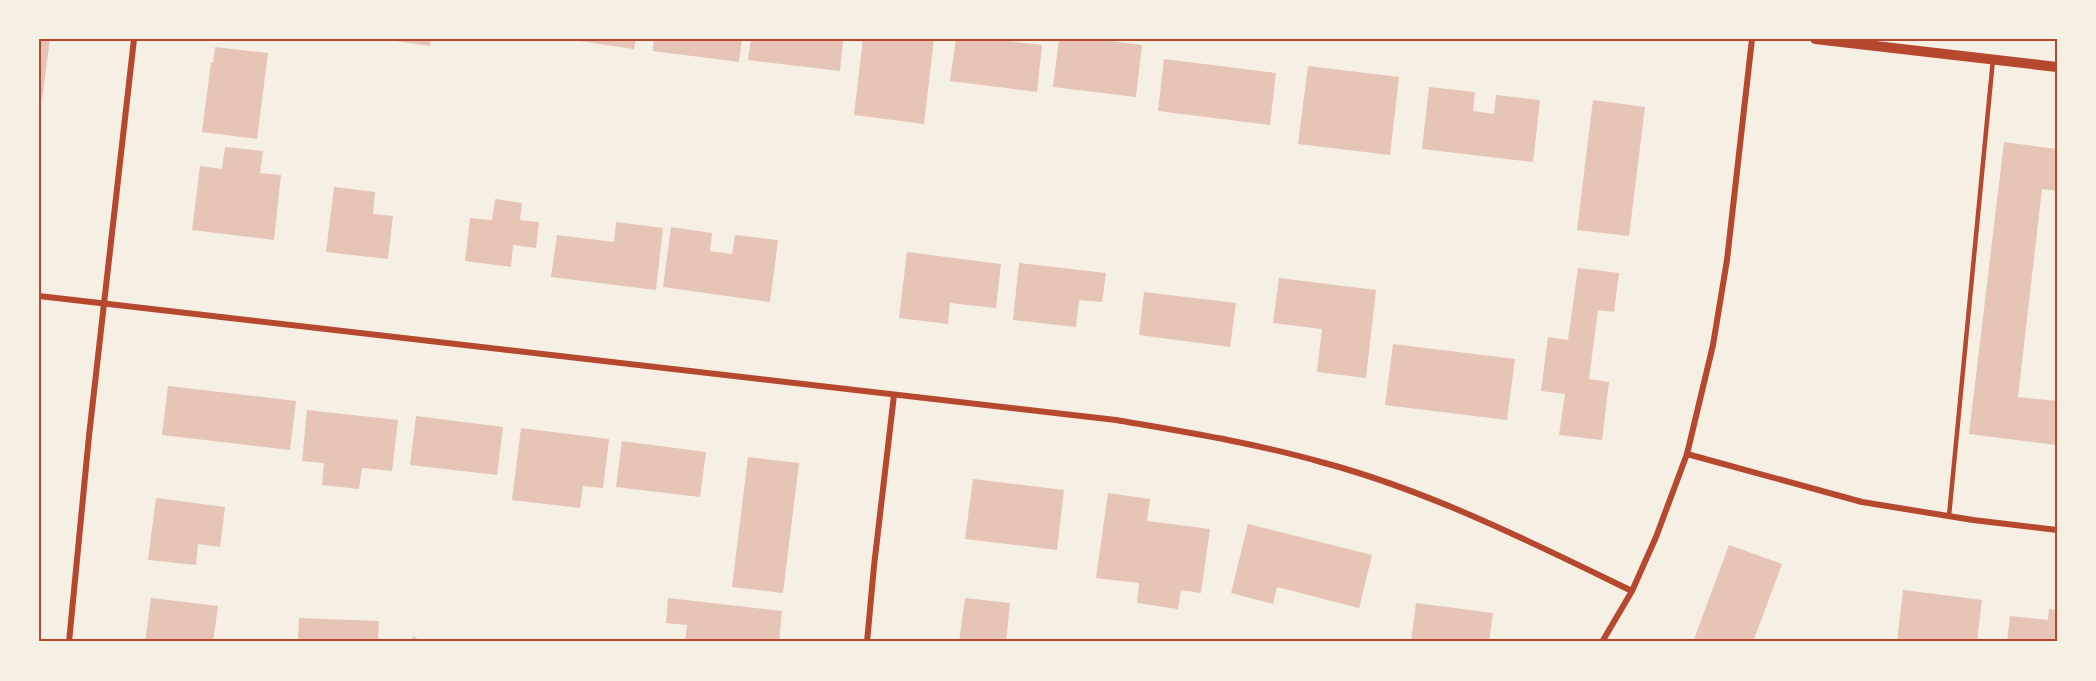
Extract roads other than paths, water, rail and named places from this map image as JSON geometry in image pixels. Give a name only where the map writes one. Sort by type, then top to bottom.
[{"type":"street","points":[[69,642],[134,39]]},
{"type":"street","points":[[1602,642],[1632,591],[1656,537],[1687,454],[1713,345],[1727,260],[1752,39]]},
{"type":"street","points":[[1815,39],[2057,67]]},
{"type":"street","points":[[39,296],[1116,420],[1236,441],[1322,462],[1406,489],[1484,520],[1632,591]]},
{"type":"street","points":[[867,642],[894,395]]},
{"type":"street","points":[[1687,454],[1862,502],[2057,530]]},
{"type":"lane","points":[[1949,516],[1993,59]]}]
